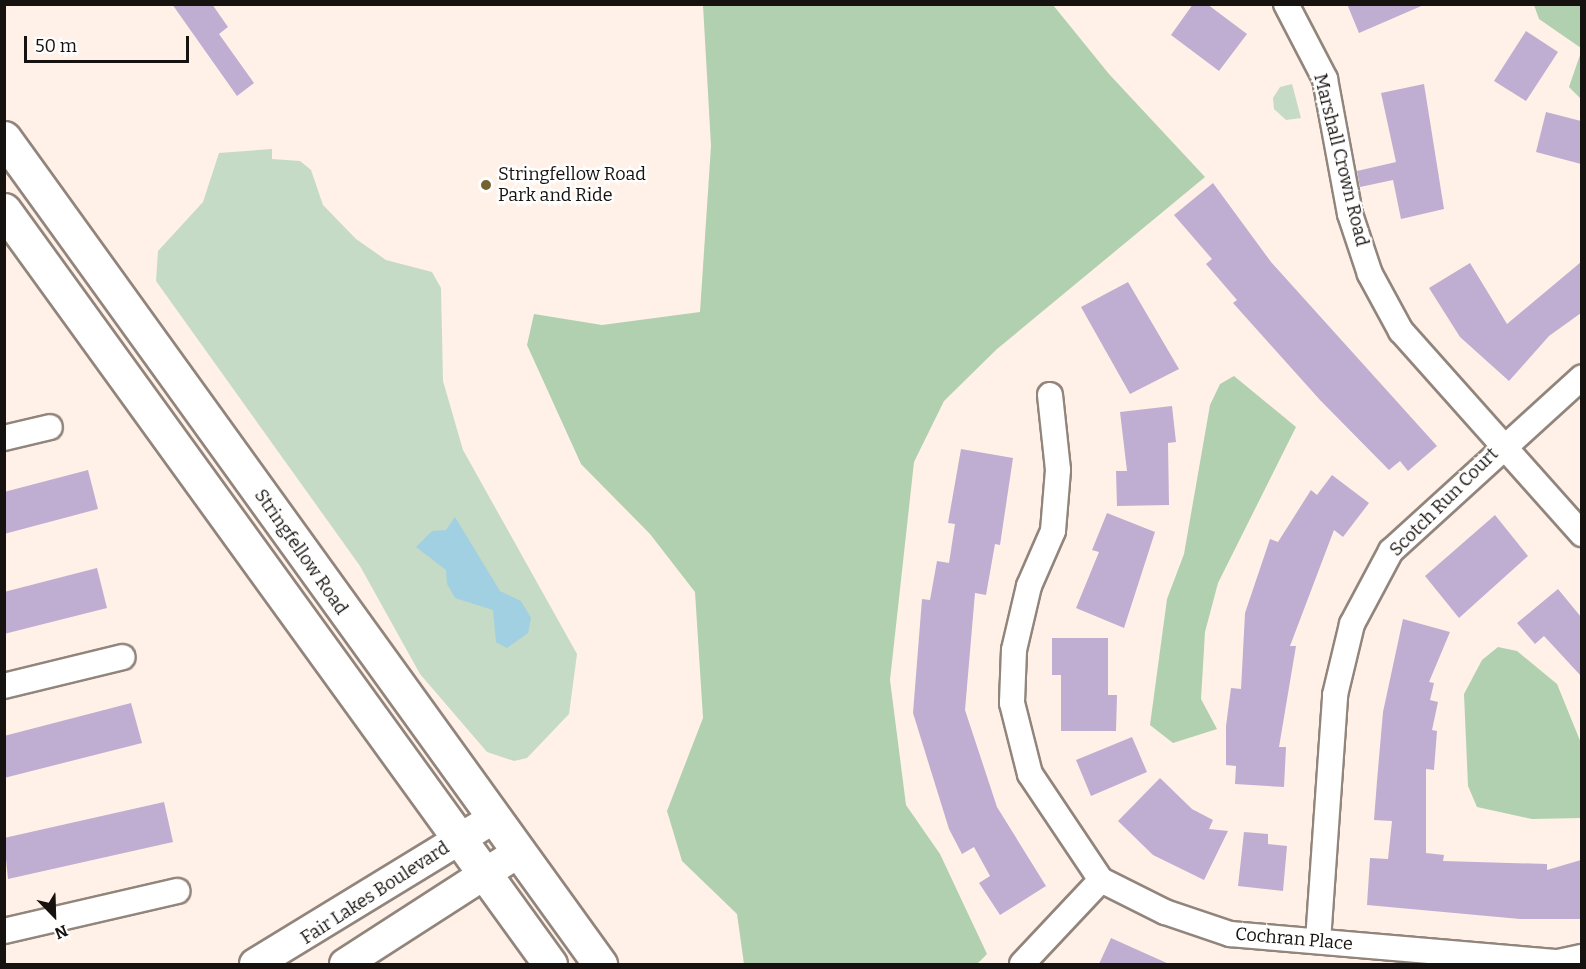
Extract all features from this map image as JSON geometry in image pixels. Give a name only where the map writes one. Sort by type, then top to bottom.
[{"type":"main road","name":"Stringfellow Road","points":[[4,138],[600,964]]},
{"type":"main road","points":[[4,210],[550,964]]},
{"type":"street","name":"Marshall Crown Road","points":[[1286,4],[1325,79],[1350,214],[1370,274],[1401,331],[1581,534]]},
{"type":"street","name":"Scotch Run Court","points":[[1318,941],[1335,695],[1352,624],[1391,551],[1501,445],[1581,377]]},
{"type":"street","name":"Cochran Place","points":[[1050,395],[1058,470],[1053,531],[1029,586],[1014,650],[1012,703],[1030,774],[1101,880],[1166,912],[1230,934],[1557,962],[1581,957]]},
{"type":"street","points":[[4,438],[50,427]]},
{"type":"street","points":[[4,686],[123,657]]},
{"type":"street","name":"Fair Lakes Boulevard","points":[[255,964],[494,818]]},
{"type":"street","points":[[345,964],[519,852]]},
{"type":"street","points":[[1022,964],[1101,880]]},
{"type":"street","points":[[4,932],[177,891]]},
{"type":"green space","points":[[703,5],[1053,5],[1109,74],[1205,177],[997,349],[944,401],[914,462],[890,680],[906,805],[940,854],[987,954],[977,964],[744,964],[737,914],[682,861],[667,811],[703,718],[695,592],[650,534],[581,464],[527,345],[534,314],[602,325],[700,312],[711,146]]},
{"type":"green space","points":[[1534,5],[1581,5],[1581,48],[1539,19]]},
{"type":"green space","points":[[1581,52],[1582,99],[1569,87]]},
{"type":"green space","points":[[1292,84],[1301,118],[1286,120],[1274,109],[1273,98],[1280,87]]},
{"type":"green space","points":[[272,149],[272,159],[300,161],[311,170],[323,205],[356,239],[386,260],[432,272],[441,288],[443,381],[463,450],[577,654],[569,714],[527,758],[514,761],[487,752],[420,674],[360,566],[156,281],[158,251],[203,202],[219,153]]},
{"type":"green space","points":[[1234,376],[1296,427],[1218,583],[1205,632],[1201,699],[1217,729],[1173,743],[1150,725],[1167,599],[1184,554],[1210,405],[1220,384]]},
{"type":"green space","points":[[1498,647],[1517,651],[1557,684],[1581,743],[1581,818],[1532,819],[1477,807],[1468,786],[1464,694],[1482,660]]},
{"type":"water","points":[[455,517],[500,591],[521,601],[531,618],[528,633],[507,648],[496,642],[493,610],[455,598],[447,584],[446,570],[416,547],[432,531],[446,530]]},
{"type":"building","points":[[172,4],[212,4],[228,27],[219,34],[254,83],[237,96]]},
{"type":"building","points":[[1193,4],[1207,4],[1247,34],[1219,71],[1171,35]]},
{"type":"building","points":[[1347,4],[1426,4],[1359,33]]},
{"type":"building","points":[[1526,31],[1558,52],[1526,101],[1494,81]]},
{"type":"building","points":[[1424,84],[1444,209],[1401,219],[1393,180],[1360,187],[1357,171],[1396,162],[1381,93]]},
{"type":"building","points":[[1546,112],[1581,121],[1581,164],[1536,152]]},
{"type":"building","points":[[1213,183],[1271,262],[1437,446],[1408,471],[1400,461],[1389,470],[1320,400],[1233,303],[1237,300],[1206,264],[1212,259],[1174,215]]},
{"type":"building","points":[[1581,262],[1581,313],[1549,336],[1509,381],[1460,337],[1429,288],[1470,263],[1507,324]]},
{"type":"building","points":[[1128,282],[1179,369],[1130,394],[1081,307]]},
{"type":"building","points":[[1172,406],[1176,442],[1168,443],[1169,505],[1117,506],[1116,471],[1127,471],[1120,412]]},
{"type":"building","points":[[961,449],[1013,458],[1000,545],[995,544],[986,595],[975,593],[965,710],[997,807],[1046,886],[1000,915],[979,883],[990,876],[974,847],[962,854],[949,829],[913,713],[922,599],[930,600],[937,561],[949,563],[955,524],[948,523]]},
{"type":"building","points":[[88,470],[98,509],[4,534],[4,492]]},
{"type":"building","points":[[1332,475],[1369,503],[1343,537],[1334,530],[1290,646],[1296,646],[1279,747],[1286,747],[1284,787],[1235,784],[1236,766],[1226,765],[1226,726],[1231,688],[1241,689],[1245,613],[1270,539],[1278,542],[1311,490],[1317,495]]},
{"type":"building","points":[[1107,513],[1155,532],[1124,628],[1076,608],[1099,552],[1092,550]]},
{"type":"building","points":[[1495,515],[1528,556],[1459,618],[1425,576]]},
{"type":"building","points":[[97,568],[107,608],[4,634],[4,592]]},
{"type":"building","points":[[1558,589],[1581,617],[1581,676],[1544,636],[1535,644],[1517,623]]},
{"type":"building","points":[[1403,619],[1450,632],[1429,682],[1434,683],[1430,700],[1438,702],[1432,730],[1437,731],[1434,770],[1426,769],[1426,853],[1444,855],[1443,861],[1547,864],[1547,870],[1581,860],[1581,919],[1520,919],[1367,905],[1370,858],[1388,859],[1392,821],[1374,820],[1383,712]]},
{"type":"building","points":[[1052,638],[1108,638],[1108,695],[1117,695],[1116,731],[1061,731],[1061,675],[1052,675]]},
{"type":"building","points":[[131,703],[142,743],[4,778],[4,736]]},
{"type":"building","points":[[1132,737],[1147,772],[1091,796],[1076,760]]},
{"type":"building","points":[[1160,778],[1192,809],[1213,820],[1209,829],[1228,831],[1204,880],[1153,855],[1118,821]]},
{"type":"building","points":[[164,802],[173,842],[8,879],[4,838]]},
{"type":"building","points":[[1244,832],[1268,834],[1268,844],[1287,846],[1283,891],[1238,886]]},
{"type":"building","points":[[1111,938],[1169,964],[1099,964]]},
{"type":"place","name":"Stringfellow Road Park and Ride","points":[[486,185]]}]
